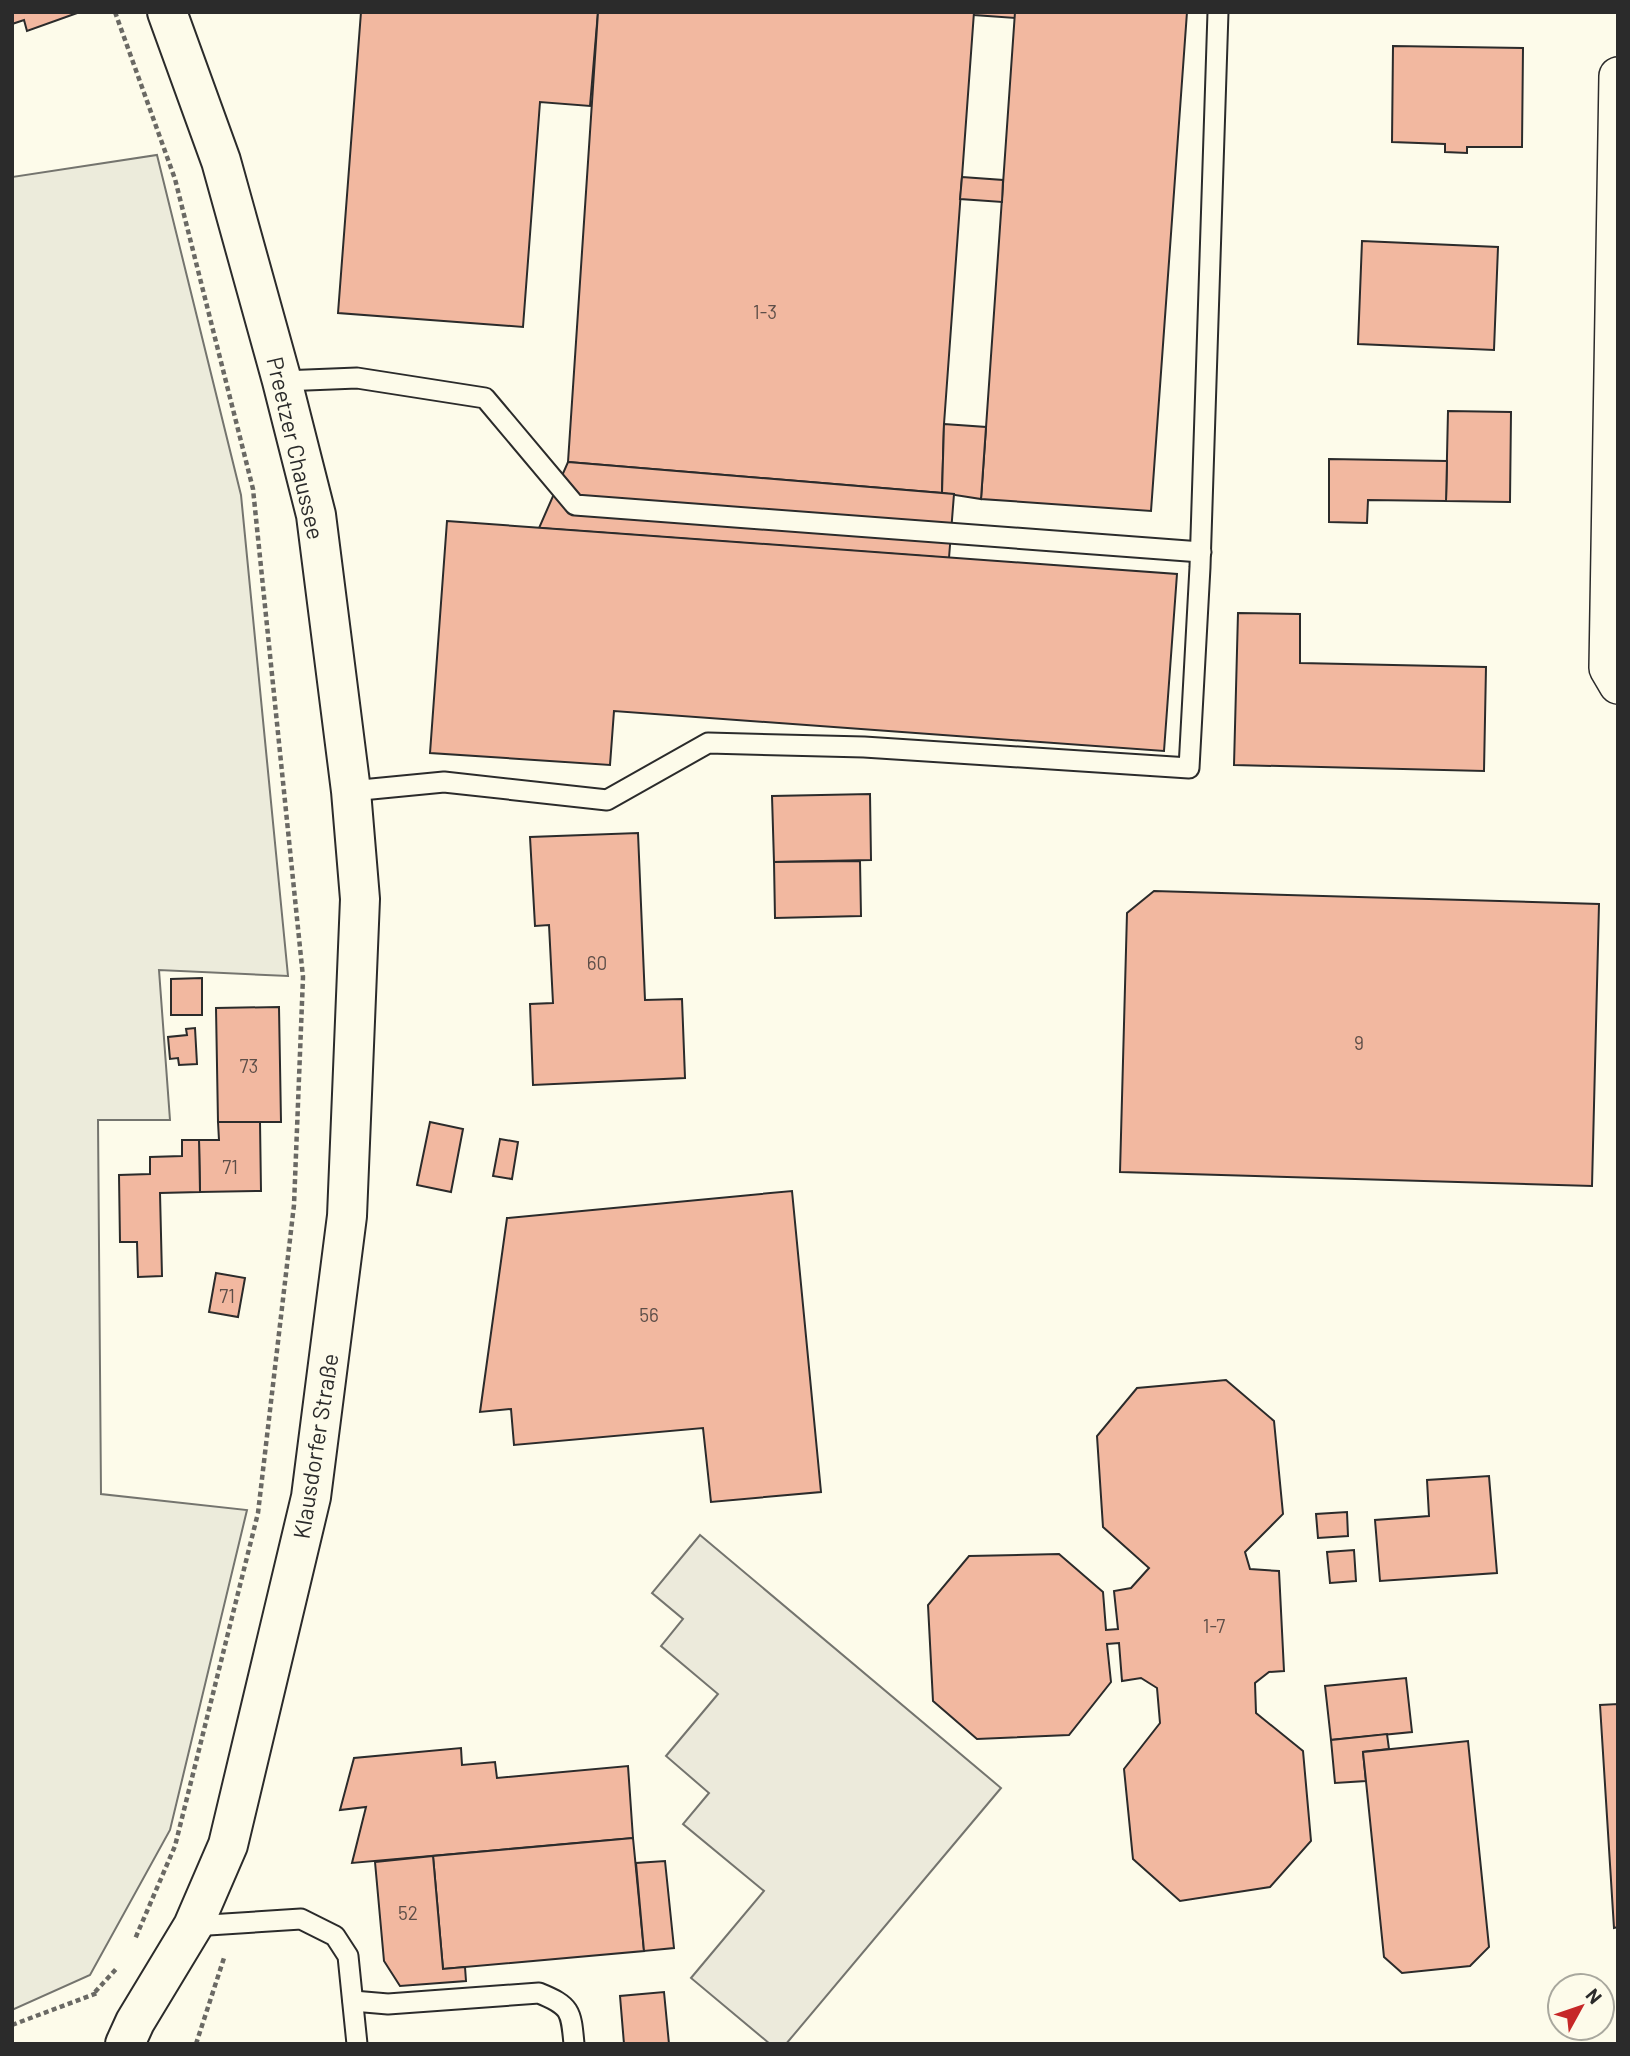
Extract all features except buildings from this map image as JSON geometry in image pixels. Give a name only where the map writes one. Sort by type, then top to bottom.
[{"type":"street","name":"Preetzer Chaussee","points":[[167,12],[221,161],[316,515],[351,791],[360,899]]},
{"type":"street","points":[[1618,76],[1608,668],[1618,685]]},
{"type":"street","name":"Klausdorfer Straße","points":[[125,2044],[135,2022],[193,1926],[228,1844],[311,1497],[347,1216],[360,899]]},
{"type":"lane","points":[[351,791],[444,782],[607,800],[708,743],[864,747],[1189,768],[1201,552],[1218,12]]},
{"type":"lane","points":[[282,381],[357,378],[485,398],[575,505],[1201,552]]},
{"type":"lane","points":[[193,1926],[301,1919],[335,1936],[348,1956],[357,2044]]},
{"type":"lane","points":[[353,2001],[388,2004],[539,1993],[559,2001],[571,2016],[574,2044]]},
{"type":"path","points":[[116,12],[175,178],[253,489],[303,976],[293,1206],[258,1513],[175,1846],[131,1946]]},
{"type":"path","points":[[95,1992],[126,1958]]},
{"type":"shaded area","points":[[157,155],[241,495],[288,976],[159,970],[170,1120],[98,1120],[101,1494],[247,1510],[170,1830],[90,1975],[12,2010],[12,177]]},
{"type":"shaded area","points":[[700,1535],[1001,1788],[786,2044],[770,2044],[691,1978],[764,1891],[683,1824],[709,1793],[666,1756],[718,1694],[661,1646],[683,1619],[652,1593]]}]
